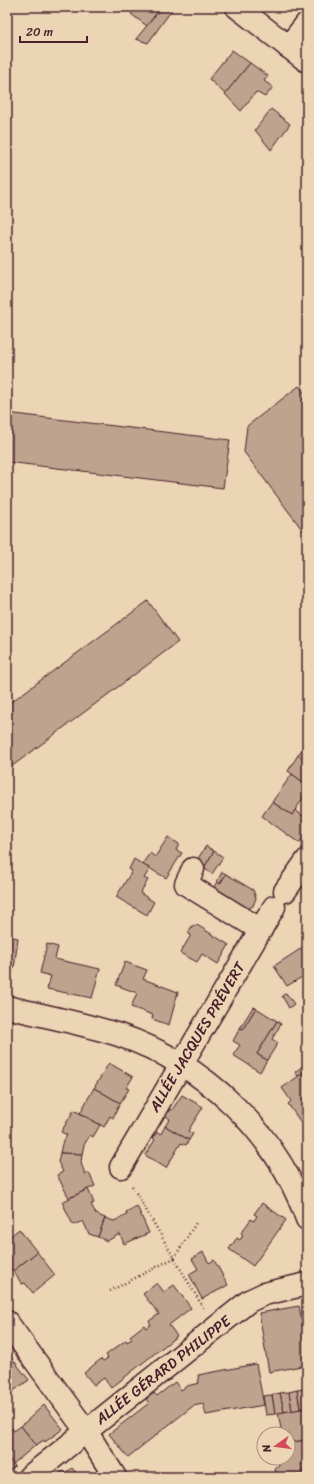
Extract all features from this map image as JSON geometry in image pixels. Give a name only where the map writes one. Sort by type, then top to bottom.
[{"type":"street","points":[[237,7],[307,61]]},
{"type":"street","points":[[288,47],[307,24]]},
{"type":"street","name":"ALLÉE JACQUES PRÉVERT","points":[[121,1167],[261,930],[307,860]]},
{"type":"street","points":[[193,870],[186,884],[261,930]]},
{"type":"street","points":[[7,1007],[119,1035],[150,1048],[181,1064],[216,1090],[248,1119],[282,1166],[298,1196],[307,1220]]},
{"type":"street","name":"ALLÉE GÉRARD PHILIPPE","points":[[29,1477],[256,1297],[307,1284]]},
{"type":"street","points":[[7,1322],[86,1431],[115,1477]]},
{"type":"path","points":[[121,1167],[216,1329]]},
{"type":"path","points":[[110,1291],[174,1258],[196,1223]]},
{"type":"building","points":[[136,7],[161,7],[147,26],[131,14]]},
{"type":"building","points":[[162,7],[174,7],[148,43],[136,39]]},
{"type":"building","points":[[232,50],[250,63],[225,94],[209,79]]},
{"type":"building","points":[[250,63],[268,76],[264,81],[273,87],[265,97],[256,92],[241,111],[225,94]]},
{"type":"building","points":[[271,109],[290,124],[271,150],[255,130]]},
{"type":"building","points":[[299,386],[307,396],[307,536],[244,452],[247,426]]},
{"type":"building","points":[[7,413],[230,440],[223,488],[7,462]]},
{"type":"building","points":[[148,601],[178,642],[7,770],[7,705]]},
{"type":"building","points":[[307,743],[307,762],[298,755]]},
{"type":"building","points":[[298,755],[307,762],[307,785],[288,771]]},
{"type":"building","points":[[292,774],[307,785],[307,792],[292,815],[272,802]]},
{"type":"building","points":[[272,802],[292,815],[295,810],[307,819],[307,832],[299,843],[262,816]]},
{"type":"building","points":[[168,837],[179,844],[176,850],[182,853],[166,878],[142,864],[150,853],[155,857]]},
{"type":"building","points":[[206,846],[214,851],[204,868],[195,863]]},
{"type":"building","points":[[214,851],[223,857],[212,874],[204,868]]},
{"type":"building","points":[[134,859],[150,869],[144,878],[148,880],[140,893],[154,902],[147,915],[116,897],[132,871],[129,869]]},
{"type":"building","points":[[222,872],[226,874],[220,884],[217,882]]},
{"type":"building","points":[[226,874],[253,890],[256,898],[253,906],[247,909],[211,891],[217,882],[220,884]]},
{"type":"building","points":[[197,925],[229,945],[218,964],[202,954],[197,962],[180,953],[191,935],[188,933],[192,926]]},
{"type":"building","points":[[7,931],[9,931],[8,936],[18,938],[14,969],[7,968]]},
{"type":"building","points":[[47,944],[58,947],[55,959],[100,969],[92,998],[47,989],[51,976],[40,973]]},
{"type":"building","points":[[305,946],[307,950],[307,974],[287,986],[274,966]]},
{"type":"building","points":[[125,962],[147,970],[143,979],[178,992],[169,1025],[152,1019],[153,1015],[131,1007],[137,993],[116,985]]},
{"type":"building","points":[[286,993],[294,1004],[289,1008],[282,996]]},
{"type":"building","points":[[253,1007],[256,1008],[243,1029],[240,1028]]},
{"type":"building","points":[[256,1008],[277,1021],[257,1054],[267,1060],[260,1072],[233,1055],[240,1045],[233,1041],[240,1028],[243,1029]]},
{"type":"building","points":[[277,1021],[281,1024],[272,1039],[278,1043],[267,1060],[257,1054]]},
{"type":"building","points":[[7,1048],[11,1049],[7,1067]]},
{"type":"building","points":[[109,1063],[133,1077],[126,1088],[129,1089],[120,1103],[94,1088]]},
{"type":"building","points":[[307,1063],[307,1070],[298,1076],[295,1072]]},
{"type":"building","points":[[307,1070],[307,1131],[288,1104],[291,1101],[282,1088]]},
{"type":"building","points":[[94,1088],[120,1103],[113,1118],[110,1116],[104,1127],[80,1113]]},
{"type":"building","points":[[182,1095],[203,1107],[188,1131],[193,1134],[189,1140],[165,1126],[170,1119],[166,1116]]},
{"type":"building","points":[[74,1110],[100,1125],[93,1137],[90,1135],[84,1145],[82,1154],[60,1153],[62,1144],[67,1135],[61,1132]]},
{"type":"building","points":[[165,1126],[189,1140],[186,1145],[181,1143],[166,1168],[145,1155],[155,1140],[153,1138],[157,1132],[161,1134]]},
{"type":"building","points":[[60,1153],[82,1154],[81,1163],[85,1174],[89,1173],[95,1186],[69,1198],[57,1175],[63,1172],[58,1162]]},
{"type":"building","points":[[88,1189],[94,1203],[91,1204],[96,1214],[105,1218],[98,1237],[89,1234],[83,1221],[73,1225],[62,1202]]},
{"type":"building","points":[[262,1203],[286,1220],[253,1266],[229,1249],[237,1238],[240,1240],[243,1235],[241,1233],[251,1219],[254,1221],[257,1216],[254,1214]]},
{"type":"building","points":[[137,1206],[149,1233],[124,1244],[120,1234],[107,1241],[98,1237],[105,1218],[114,1221],[127,1215],[126,1212]]},
{"type":"building","points":[[19,1229],[37,1252],[13,1271],[7,1264],[7,1239]]},
{"type":"building","points":[[37,1252],[55,1275],[33,1293],[25,1283],[22,1284],[13,1271]]},
{"type":"building","points":[[203,1252],[209,1263],[214,1260],[228,1285],[202,1299],[189,1274],[198,1269],[192,1259]]},
{"type":"building","points":[[157,1283],[164,1292],[174,1285],[191,1308],[169,1325],[177,1336],[111,1388],[104,1378],[94,1385],[84,1373],[101,1359],[103,1361],[108,1358],[106,1355],[126,1340],[127,1342],[132,1339],[130,1336],[144,1325],[146,1328],[151,1324],[149,1321],[159,1314],[143,1294]]},
{"type":"building","points":[[299,1306],[307,1349],[307,1365],[269,1372],[259,1313]]},
{"type":"building","points":[[7,1352],[29,1380],[9,1394],[7,1391]]},
{"type":"building","points":[[256,1364],[264,1405],[206,1415],[203,1404],[193,1406],[128,1457],[109,1434],[149,1403],[146,1399],[154,1393],[157,1396],[175,1382],[181,1390],[187,1386],[199,1383],[198,1375]]},
{"type":"building","points":[[305,1389],[307,1408],[300,1409],[297,1390]]},
{"type":"building","points":[[297,1390],[300,1409],[292,1411],[289,1392]]},
{"type":"building","points":[[289,1392],[292,1411],[284,1412],[280,1393]]},
{"type":"building","points":[[280,1393],[284,1412],[275,1414],[272,1395]]},
{"type":"building","points":[[272,1395],[275,1414],[266,1415],[263,1396]]},
{"type":"building","points":[[44,1405],[63,1429],[45,1442],[44,1440],[36,1445],[21,1426]]},
{"type":"building","points":[[307,1408],[307,1431],[304,1431],[306,1440],[296,1442],[296,1426],[280,1426],[278,1413]]},
{"type":"building","points":[[21,1426],[36,1445],[13,1464],[7,1457],[7,1432],[12,1428],[14,1431]]},
{"type":"building","points":[[306,1440],[307,1463],[301,1464],[303,1473],[276,1477],[275,1467],[296,1466],[296,1442]]},
{"type":"building","points":[[7,1457],[15,1466],[7,1473]]},
{"type":"building","points":[[72,1468],[80,1477],[55,1477],[63,1471],[65,1473]]},
{"type":"building","points":[[303,1473],[304,1477],[281,1477]]}]
